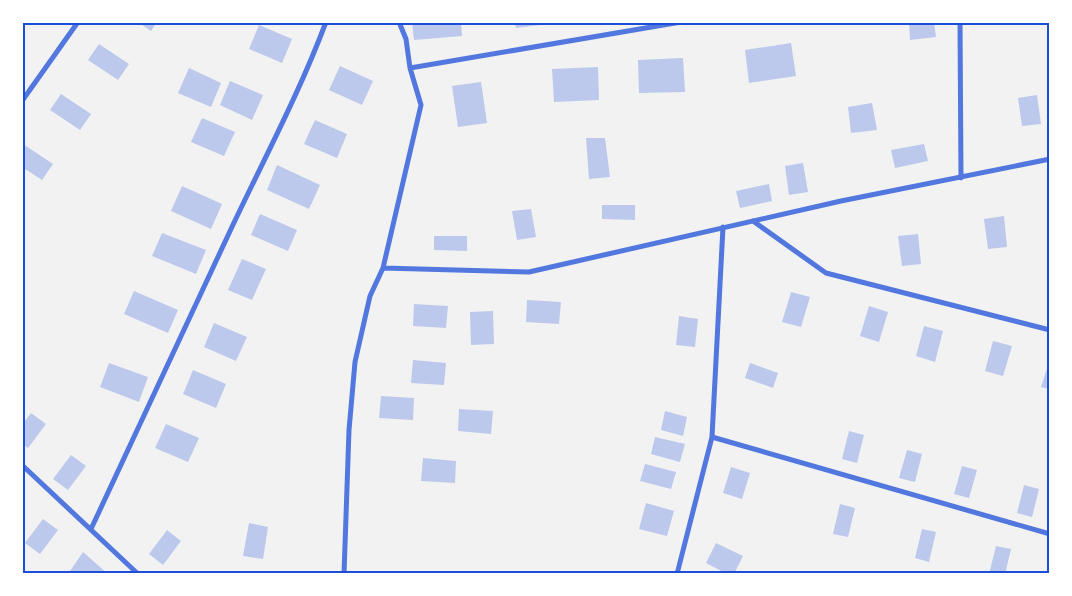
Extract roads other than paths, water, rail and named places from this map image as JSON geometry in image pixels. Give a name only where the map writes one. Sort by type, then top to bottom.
[{"type":"street","points":[[22,101],[78,22]]},
{"type":"street","points":[[91,529],[310,66],[326,22]]},
{"type":"street","points":[[344,574],[349,430],[355,362],[370,296],[383,268],[421,105],[410,68],[406,39],[399,22]]},
{"type":"street","points":[[410,68],[680,22]]},
{"type":"street","points":[[960,22],[960,178]]},
{"type":"street","points":[[383,268],[529,272],[841,200],[1050,159]]},
{"type":"street","points":[[753,221],[826,273],[1050,330]]},
{"type":"street","points":[[677,574],[712,437],[724,227]]},
{"type":"street","points":[[712,437],[1050,534]]},
{"type":"street","points":[[22,465],[138,574]]}]
